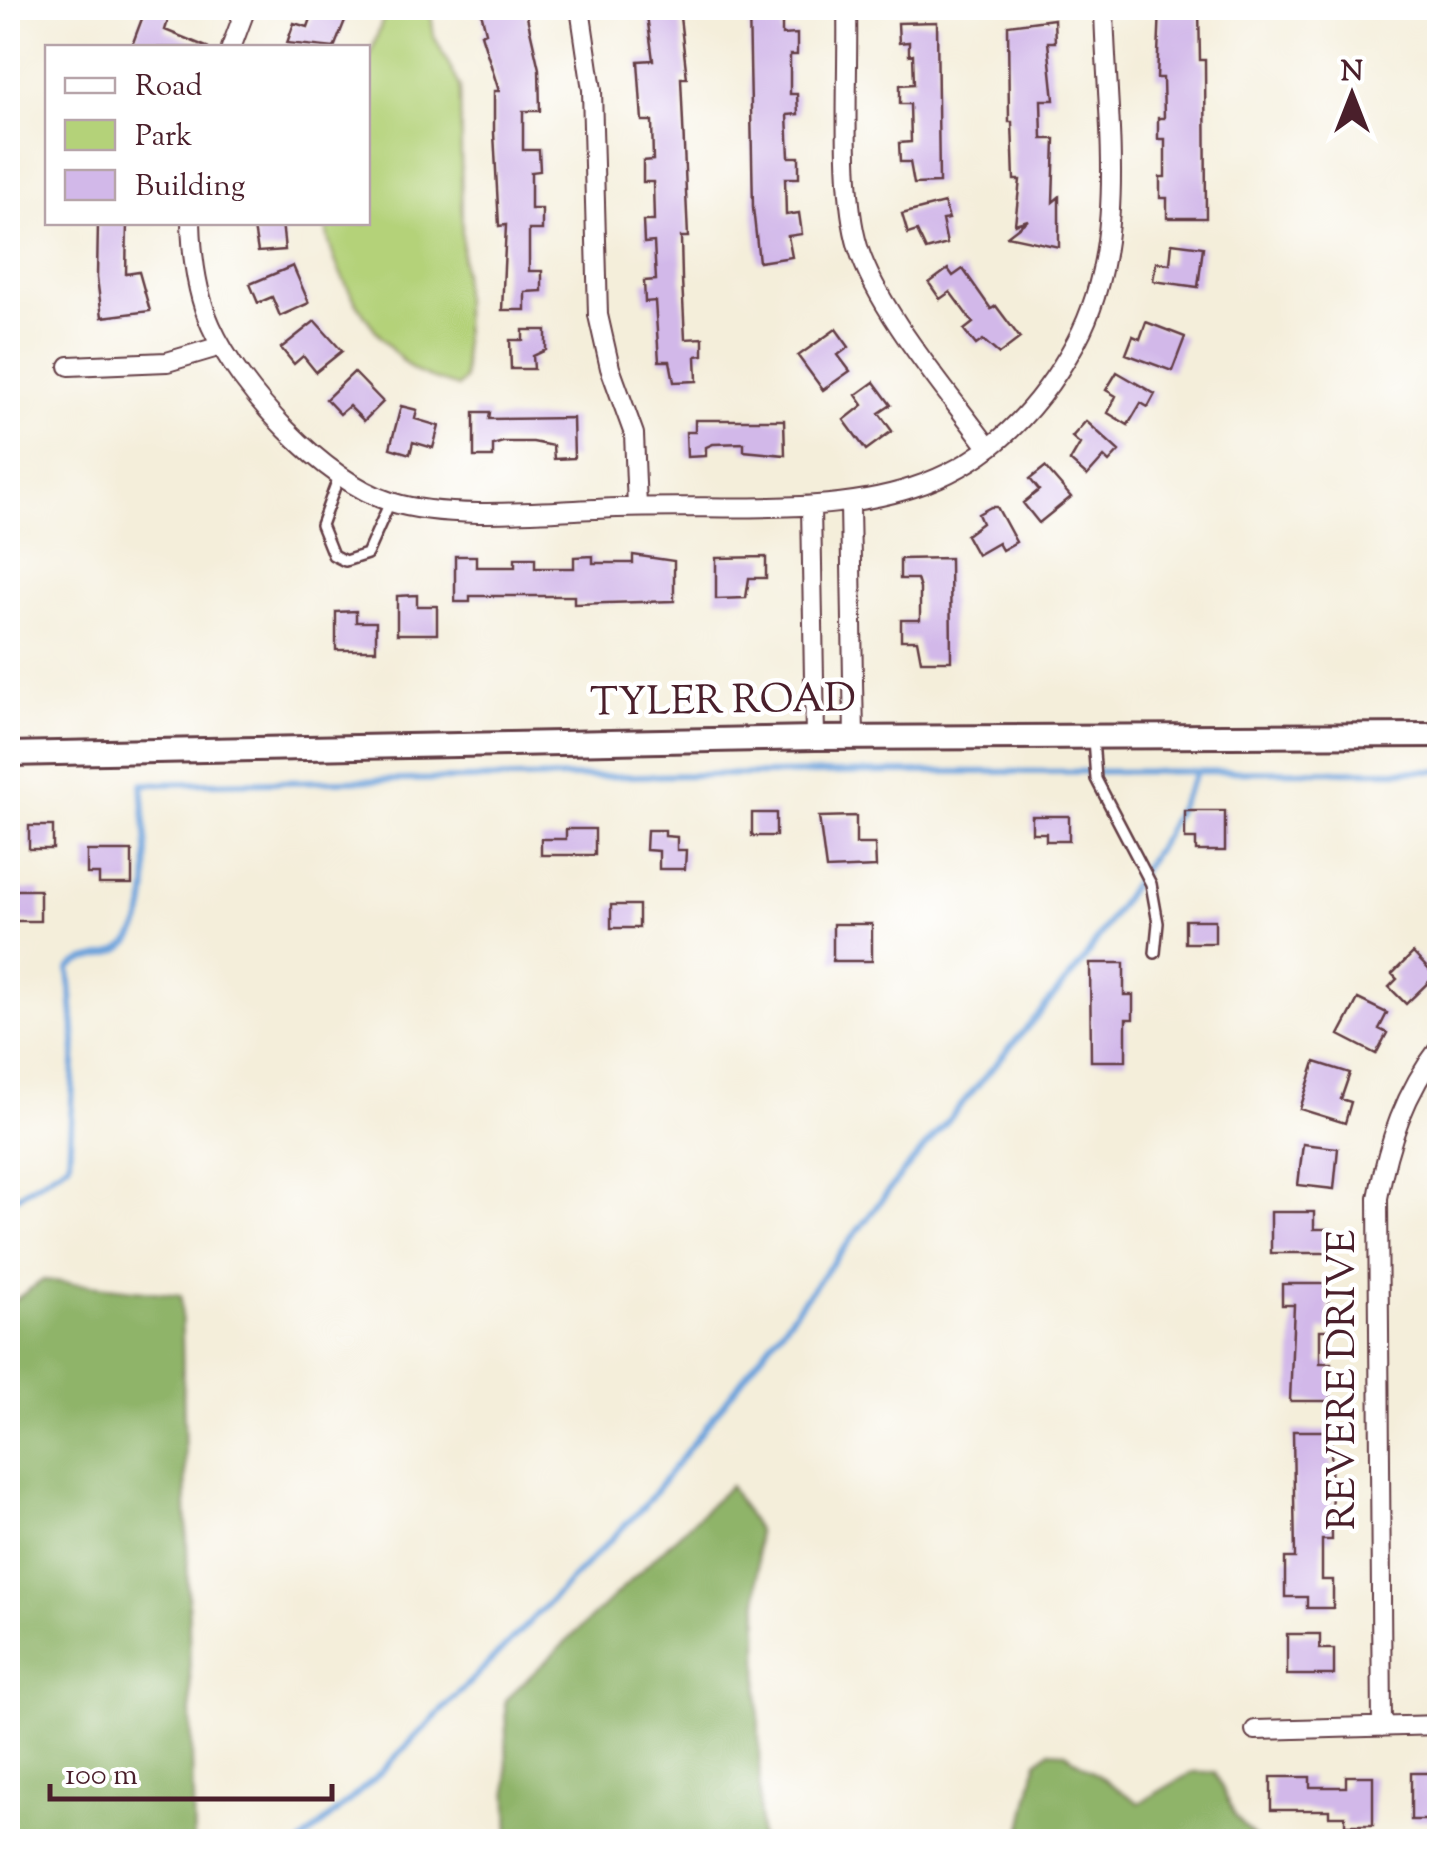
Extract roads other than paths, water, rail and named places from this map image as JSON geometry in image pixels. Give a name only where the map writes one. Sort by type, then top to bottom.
[{"type":"street","points":[[232,45],[246,8]]},
{"type":"street","points":[[580,8],[592,90],[598,315],[610,368],[634,434],[636,507]]},
{"type":"street","points":[[848,8],[851,191],[857,243],[881,296],[988,448]]},
{"type":"street","points":[[191,225],[203,304],[221,346],[251,391],[319,459],[390,502],[466,510],[850,505],[930,481],[988,448],[1043,394],[1077,340],[1098,289],[1106,252],[1109,193],[1104,8]]},
{"type":"street","points":[[68,366],[167,362],[221,346]]},
{"type":"street","points":[[850,505],[854,738]]},
{"type":"street","points":[[811,506],[815,738]]},
{"type":"street","name":"TYLER ROAD","points":[[8,754],[815,738],[1440,735]]},
{"type":"street","name":"REVERE DRIVE","points":[[1382,1727],[1376,1223],[1394,1132],[1418,1079],[1440,1047]]},
{"type":"street","points":[[1255,1730],[1440,1726]]},
{"type":"lane","points":[[340,474],[321,526],[333,555],[344,561],[367,554],[390,502]]},
{"type":"lane","points":[[1093,739],[1096,779],[1151,884],[1158,923],[1155,953]]},
{"type":"waterway","points":[[8,1202],[69,1163],[75,1042],[69,969],[81,961],[119,950],[137,931],[147,892],[148,869],[142,784],[888,772],[1440,771]]},
{"type":"waterway","points":[[302,1842],[374,1779],[644,1506],[897,1180],[1082,963],[1164,837],[1196,773]]}]
